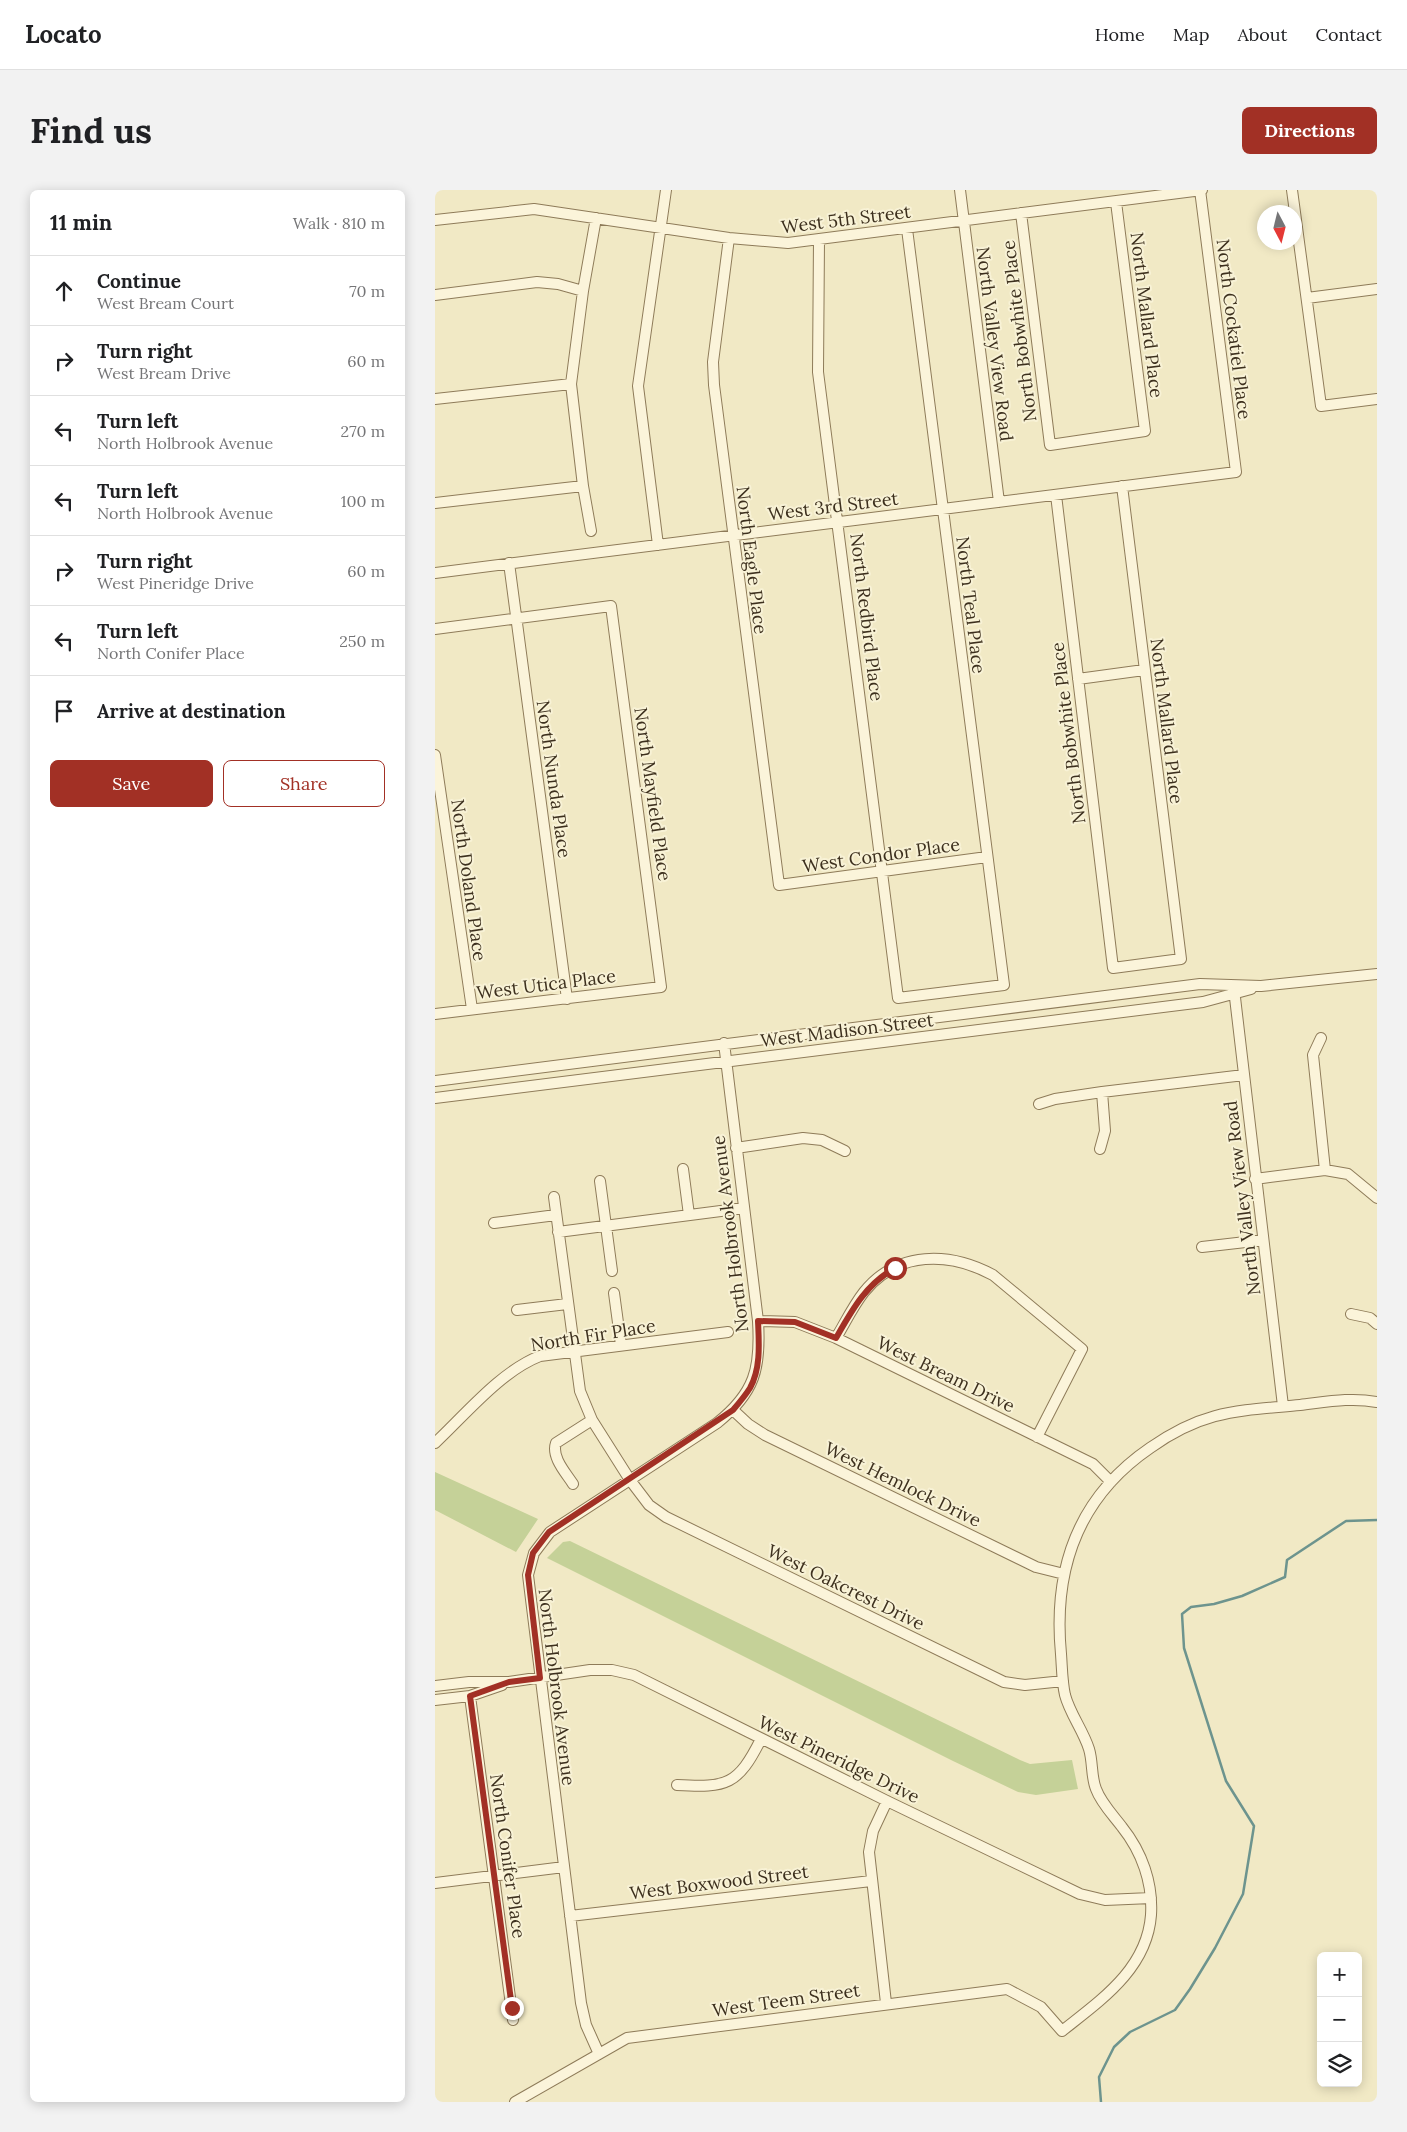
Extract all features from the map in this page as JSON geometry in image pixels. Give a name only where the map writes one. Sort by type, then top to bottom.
[{"type":"street","points":[[658,545],[638,386],[666,190]]},
{"type":"street","name":"North Valley View Road","points":[[960,190],[999,502]]},
{"type":"street","name":"West 5th Street","points":[[435,220],[534,209],[778,244],[1201,190]]},
{"type":"street","name":"North Cockatiel Place","points":[[1201,190],[1236,472]]},
{"type":"street","points":[[1292,190],[1321,406],[1377,399]]},
{"type":"street","name":"North Mallard Place","points":[[1049,445],[1145,431],[1116,202]]},
{"type":"street","name":"North Bobwhite Place","points":[[1021,212],[1049,445]]},
{"type":"street","points":[[591,531],[583,486],[571,384],[595,218]]},
{"type":"street","name":"North Teal Place","points":[[898,998],[1004,985],[907,228]]},
{"type":"street","name":"North Eagle Place","points":[[729,238],[713,362],[714,385],[779,885]]},
{"type":"street","name":"North Redbird Place","points":[[819,240],[817,359],[898,998]]},
{"type":"street","points":[[435,295],[537,282],[557,284],[583,291]]},
{"type":"street","points":[[1307,298],[1377,289]]},
{"type":"street","points":[[435,400],[571,384]]},
{"type":"street","name":"West 3rd Street","points":[[435,573],[1236,472]]},
{"type":"street","points":[[435,503],[583,486]]},
{"type":"street","name":"North Mallard Place","points":[[1113,968],[1181,959],[1122,486]]},
{"type":"street","name":"North Bobwhite Place","points":[[1056,495],[1113,968]]},
{"type":"street","name":"North Nunda Place","points":[[509,563],[567,999]]},
{"type":"street","name":"North Mayfield Place","points":[[517,618],[611,606],[661,987]]},
{"type":"street","points":[[435,629],[517,618]]},
{"type":"street","points":[[1078,679],[1144,670]]},
{"type":"street","name":"North Doland Place","points":[[435,755],[471,1009]]},
{"type":"street","name":"West Condor Place","points":[[779,885],[987,857]]},
{"type":"street","name":"West Madison Street","points":[[435,1081],[1200,984],[1234,989],[1377,974]]},
{"type":"street","name":"West Utica Place","points":[[435,1014],[661,987]]},
{"type":"street","name":"North Valley View Road","points":[[1234,989],[1283,1406]]},
{"type":"street","name":"West Madison Street","points":[[435,1098],[1203,1002],[1234,989]]},
{"type":"street","points":[[1321,1038],[1313,1055],[1325,1170]]},
{"type":"street","name":"North Holbrook Avenue","points":[[599,2054],[586,2025],[581,2003],[528,1582],[533,1553],[549,1532],[733,1410],[750,1387],[756,1370],[759,1347],[758,1321],[724,1043]]},
{"type":"street","points":[[1039,1104],[1055,1099],[1102,1092],[1243,1075]]},
{"type":"street","points":[[1100,1149],[1105,1131],[1102,1092]]},
{"type":"street","points":[[736,1148],[803,1138],[822,1140],[845,1151]]},
{"type":"street","points":[[683,1169],[689,1215]]},
{"type":"street","points":[[1255,1179],[1325,1170],[1348,1174],[1377,1198]]},
{"type":"street","points":[[600,1181],[612,1271]]},
{"type":"street","name":"West Oakcrest Drive","points":[[554,1198],[573,1351],[580,1391],[592,1420],[630,1480],[649,1505],[666,1517],[999,1680],[1018,1685],[1063,1681]]},
{"type":"street","points":[[558,1232],[744,1208]]},
{"type":"street","points":[[495,1223],[556,1215]]},
{"type":"street","points":[[1203,1247],[1263,1240]]},
{"type":"street","points":[[836,1338],[864,1292],[884,1274],[895,1268],[917,1261],[939,1258],[961,1262],[981,1269],[993,1276],[1082,1349],[1037,1436]]},
{"type":"street","points":[[614,1293],[621,1345]]},
{"type":"street","points":[[517,1310],[567,1304]]},
{"type":"street","points":[[1351,1314],[1369,1318],[1377,1324]]},
{"type":"street","name":"West Bream Drive","points":[[758,1321],[795,1322],[836,1338],[1093,1464],[1111,1482]]},
{"type":"street","name":"North Fir Place","points":[[435,1444],[505,1376],[519,1365],[539,1356],[728,1332]]},
{"type":"street","points":[[1151,1898],[1147,1875],[1135,1846],[1095,1789],[1089,1749],[1067,1700],[1063,1681],[1059,1639],[1059,1599],[1066,1562],[1079,1528],[1092,1505],[1111,1482],[1139,1455],[1183,1427],[1222,1413],[1341,1400],[1361,1399],[1377,1402]]},
{"type":"street","name":"West Hemlock Drive","points":[[733,1410],[748,1424],[765,1434],[1035,1567],[1064,1574]]},
{"type":"street","points":[[573,1484],[555,1455],[555,1446],[556,1443],[592,1420]]},
{"type":"street","name":"West Pineridge Drive","points":[[435,1686],[469,1682],[509,1682],[602,1670],[634,1676],[887,1802],[1086,1896],[1110,1900],[1151,1898]]},
{"type":"street","name":"West Pineridge Drive","points":[[435,1700],[470,1696],[509,1682]]},
{"type":"street","name":"North Conifer Place","points":[[470,1696],[513,2020]]},
{"type":"street","points":[[677,1784],[709,1787],[732,1779],[749,1764],[761,1739]]},
{"type":"street","points":[[886,2003],[871,1881],[870,1845],[873,1831],[887,1802]]},
{"type":"street","points":[[435,1883],[564,1867]]},
{"type":"street","name":"West Boxwood Street","points":[[570,1916],[871,1881]]},
{"type":"street","name":"West Teem Street","points":[[515,2102],[627,2038],[886,2003],[1007,1989],[1041,2006],[1062,2031],[1116,1988],[1131,1968],[1149,1928],[1151,1898]]},
{"type":"green space","points":[[435,1472],[538,1519],[516,1552],[435,1510]]},
{"type":"green space","points":[[570,1541],[1020,1760],[1030,1764],[1072,1760],[1078,1789],[1036,1795],[1018,1792],[953,1761],[547,1558],[563,1542]]},
{"type":"waterway","points":[[1101,2102],[1099,2077],[1114,2047],[1130,2032],[1175,2010],[1215,1948],[1243,1894],[1254,1826],[1226,1781],[1184,1648],[1182,1614],[1191,1607],[1214,1604],[1242,1596],[1285,1577],[1287,1560],[1346,1521],[1377,1520]]},
{"type":"route","points":[[512,2008],[470,1696],[509,1682],[540,1678],[528,1582],[533,1553],[549,1532],[717,1423],[733,1410],[750,1387],[754,1378],[758,1362],[758,1321],[795,1322],[836,1338],[864,1292],[884,1274],[895,1268]]}]
